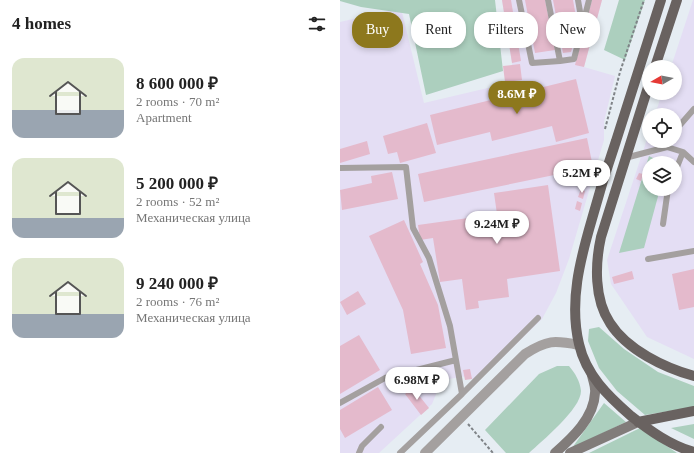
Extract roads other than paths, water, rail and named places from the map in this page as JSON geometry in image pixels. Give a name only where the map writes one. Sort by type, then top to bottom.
[{"type":"main road","points":[[661,0],[581,256],[576,286],[576,327],[584,360],[592,375],[606,393],[638,422],[663,438],[694,452]]},
{"type":"main road","points":[[657,60],[677,0]]},
{"type":"main road","points":[[644,100],[598,250],[598,292],[602,308],[610,324],[623,338],[638,351],[658,362],[694,376]]},
{"type":"main road","points":[[555,453],[584,423],[593,406],[595,392],[592,375]]},
{"type":"main road","points":[[570,453],[638,422],[694,411]]},
{"type":"street","points":[[425,453],[525,354],[539,345],[548,342],[560,341],[579,344]]},
{"type":"lane","points":[[519,0],[532,62],[574,59],[577,48]]},
{"type":"lane","points":[[548,0],[560,61]]},
{"type":"lane","points":[[578,0],[580,12]]},
{"type":"lane","points":[[586,12],[589,0]]},
{"type":"lane","points":[[682,123],[694,109]]},
{"type":"lane","points":[[625,158],[656,148]]},
{"type":"lane","points":[[676,148],[694,162]]},
{"type":"lane","points":[[681,156],[683,152]]},
{"type":"lane","points":[[340,168],[406,167],[413,228],[429,258],[450,326],[462,394]]},
{"type":"lane","points":[[663,224],[667,196]]},
{"type":"lane","points":[[648,259],[694,251]]},
{"type":"lane","points":[[400,453],[538,318]]},
{"type":"lane","points":[[340,403],[385,378],[456,360]]},
{"type":"lane","points":[[359,453],[362,446],[381,427]]}]
